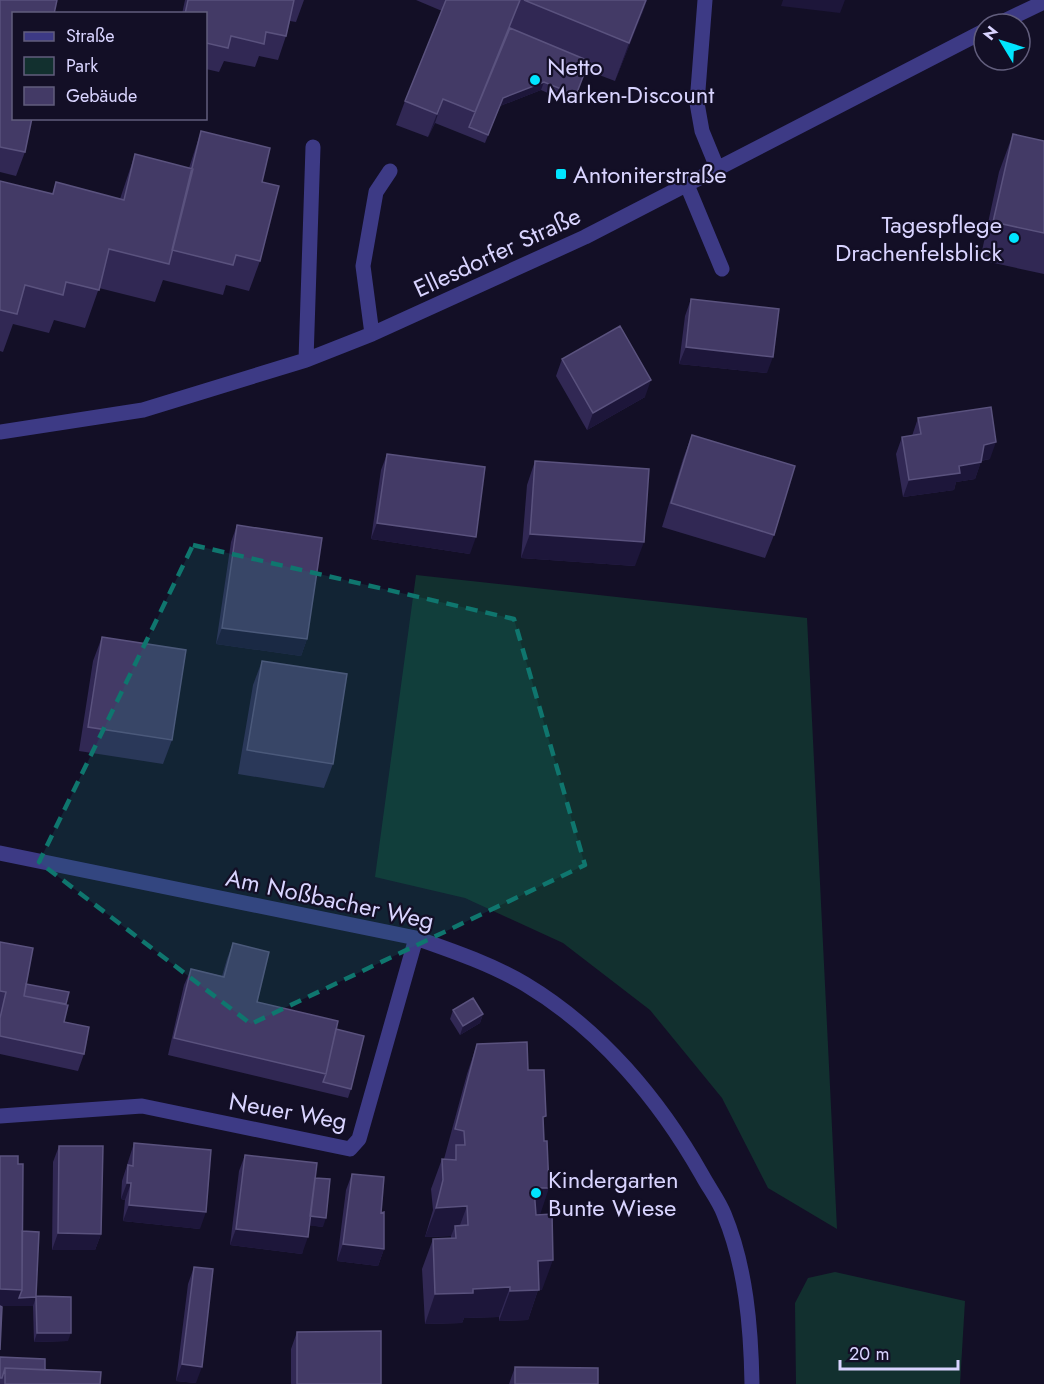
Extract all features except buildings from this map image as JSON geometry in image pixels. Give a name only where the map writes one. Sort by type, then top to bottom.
[{"type":"street","points":[[705,0],[697,103],[702,131],[718,170]]},
{"type":"street","points":[[1023,12],[1044,2]]},
{"type":"street","name":"Ellesdorfer Straße","points":[[0,432],[143,410],[306,360],[372,334],[537,260],[718,170],[972,37]]},
{"type":"street","points":[[306,360],[314,147]]},
{"type":"street","points":[[372,334],[363,266],[376,192],[390,171]]},
{"type":"street","points":[[687,185],[722,269]]},
{"type":"street","name":"Am Noßbacher Weg","points":[[0,853],[416,938],[479,961],[524,983],[567,1012],[613,1053],[654,1104],[687,1149],[724,1214],[739,1261],[748,1311],[752,1384]]},
{"type":"street","name":"Neuer Weg","points":[[0,1116],[142,1106],[350,1149],[359,1139],[416,938]]},
{"type":"highlighted area","points":[[193,545],[514,619],[585,865],[251,1024],[39,862]]},
{"type":"green space","points":[[416,575],[807,618],[837,1229],[768,1188],[722,1098],[650,1010],[563,943],[465,898],[375,877]]},
{"type":"green space","points":[[835,1272],[965,1301],[960,1384],[796,1384],[795,1303],[808,1278]]},
{"type":"place","name":"Netto Marken-Discount","points":[[535,80]]},
{"type":"place","name":"Antoniterstraße","points":[[561,174]]},
{"type":"place","name":"Tagespflege Drachenfelsblick","points":[[1014,238]]},
{"type":"place","name":"Kindergarten Bunte Wiese","points":[[536,1193]]}]
